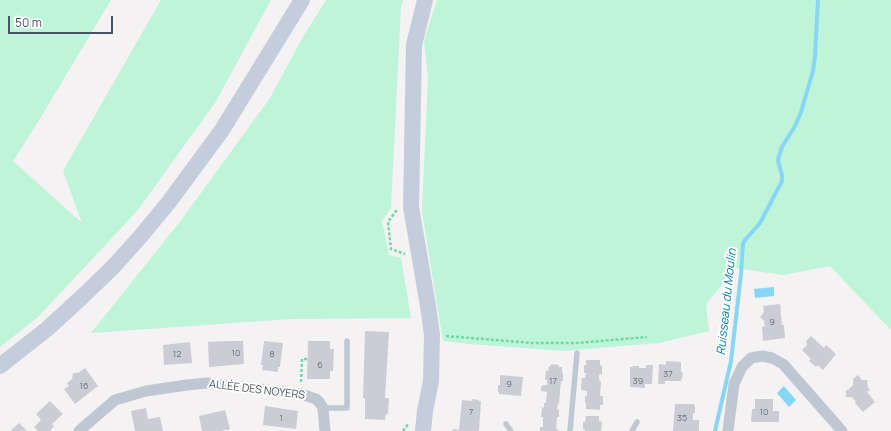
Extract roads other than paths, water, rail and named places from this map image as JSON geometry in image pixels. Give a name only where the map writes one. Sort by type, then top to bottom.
[{"type":"main road","points":[[0,366],[47,329],[114,266],[169,202],[222,130],[302,0]]},
{"type":"main road","points":[[423,431],[431,381],[432,334],[411,207],[414,46],[425,0]]},
{"type":"main road","points":[[409,428],[425,412]]},
{"type":"street","points":[[728,431],[734,384],[742,366],[751,358],[762,356],[772,358],[783,364],[842,431]]},
{"type":"street","name":"ALLÉE DES NOYERS","points":[[79,431],[115,400],[146,391],[207,383],[301,394],[316,399],[323,408]]},
{"type":"street","points":[[323,408],[325,431]]},
{"type":"lane","points":[[323,408],[347,408],[347,341]]},
{"type":"lane","points":[[570,431],[577,353]]},
{"type":"lane","points":[[632,431],[637,422]]},
{"type":"lane","points":[[506,424],[511,431]]},
{"type":"water","points":[[774,287],[774,296],[755,298],[754,289]]},
{"type":"water","points":[[784,386],[796,400],[789,407],[777,393]]},
{"type":"waterway","name":"Ruisseau du Moulin","points":[[715,431],[731,361],[743,244],[760,223],[782,181],[778,161],[779,156],[782,147],[795,126],[801,112],[813,71],[818,0]]}]
